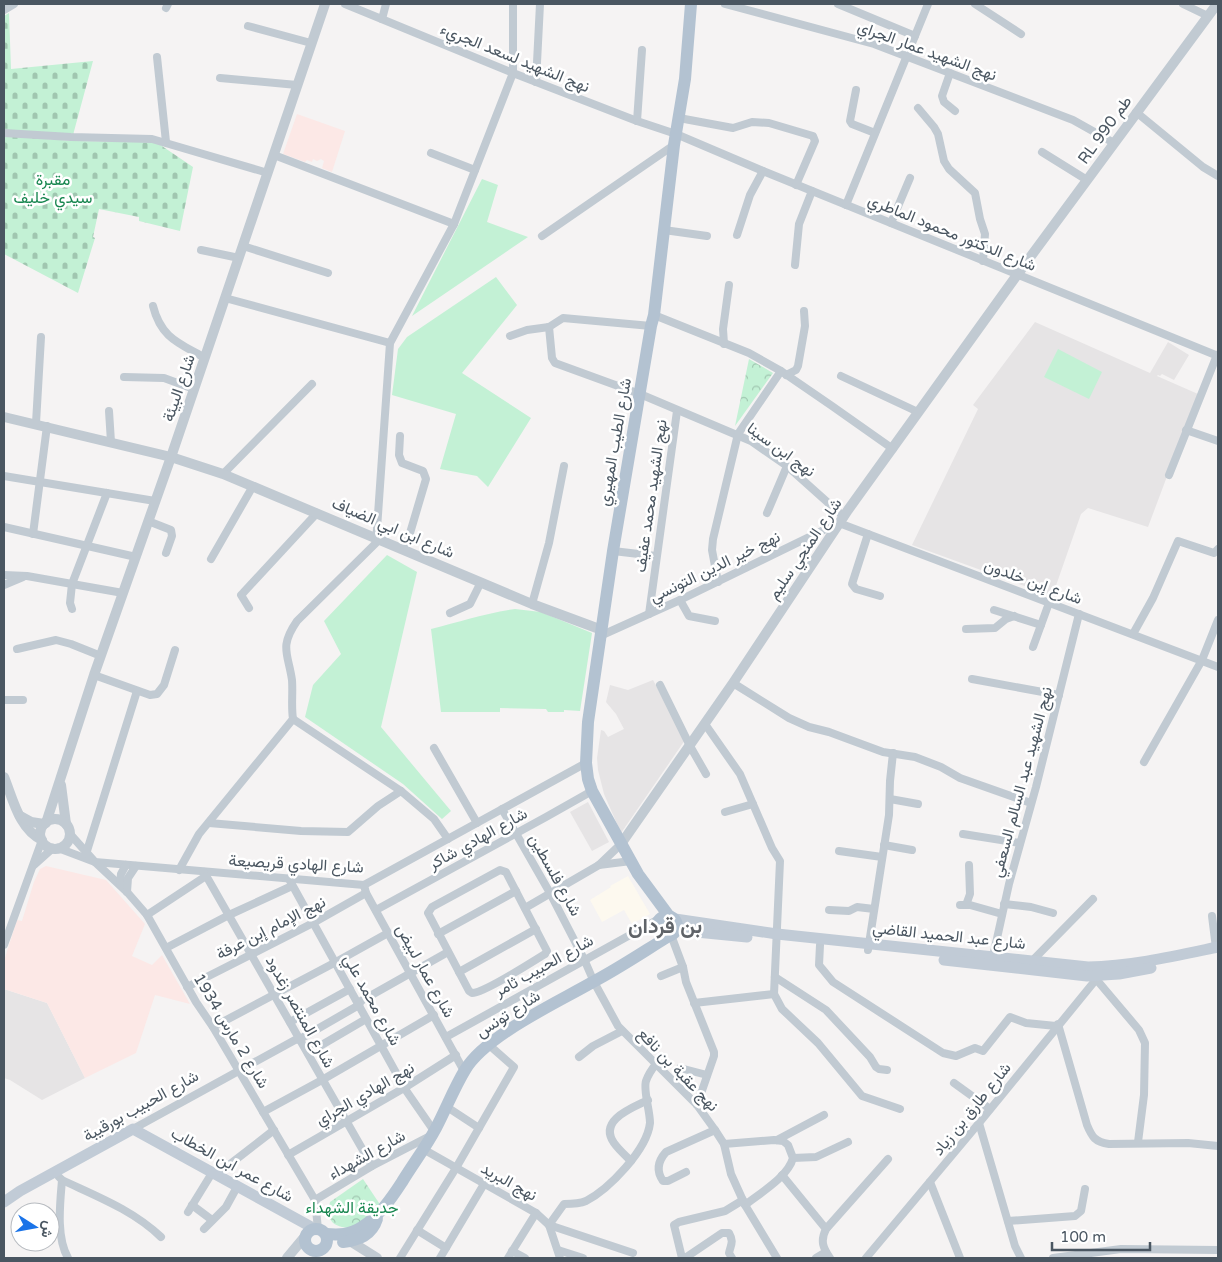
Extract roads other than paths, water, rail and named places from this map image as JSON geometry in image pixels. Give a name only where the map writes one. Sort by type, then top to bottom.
[{"type":"main road","name":"شارع الطيب المهيري","points":[[667,927],[592,791],[586,763],[588,722],[613,551],[652,320],[675,139],[685,79],[691,4]]},
{"type":"main road","name":"شارع عبد الحميد القاضي","points":[[667,927],[992,961],[1065,974],[1136,971],[1218,950]]},
{"type":"main road","name":"شارع تونس","points":[[378,1214],[390,1200],[433,1133],[464,1070],[475,1056],[533,1015],[594,982],[652,947],[667,927]]},
{"type":"main road","name":"شارع عبد الحميد القاضي","points":[[777,937],[820,945],[868,947]]},
{"type":"main road","name":"شارع عبد الحميد القاضي","points":[[992,961],[1070,966],[1097,974]]},
{"type":"main road","name":"شارع عمر ابن الخطاب","points":[[133,1129],[238,1187],[316,1242]]},
{"type":"main road","name":"شارع الحبيب بورقيبة","points":[[4,1202],[20,1191],[58,1176],[133,1129]]},
{"type":"main road","points":[[316,1242],[350,1241],[368,1234],[375,1227],[378,1214]]},
{"type":"main road","points":[[316,1242],[362,1228],[378,1214]]},
{"type":"street","points":[[4,10],[14,4]]},
{"type":"street","name":"شارع البيئة","points":[[45,823],[94,675],[205,358],[325,4]]},
{"type":"street","name":"نهج الشهيد لسعد الجريء","points":[[345,4],[513,73],[637,121],[675,139]]},
{"type":"street","points":[[382,19],[386,4]]},
{"type":"street","points":[[179,870],[199,834],[293,719],[292,682],[285,650],[288,635],[297,621],[374,547],[378,538],[390,343],[454,224],[513,73],[513,4]]},
{"type":"street","points":[[536,82],[540,4]]},
{"type":"street","name":"نهج الشهيد عمار الجراي","points":[[725,4],[874,44],[1072,120],[1114,143]]},
{"type":"street","points":[[838,4],[915,36]]},
{"type":"street","points":[[846,205],[928,4]]},
{"type":"street","points":[[975,4],[1021,34]]},
{"type":"street","points":[[1184,4],[1208,16]]},
{"type":"street","name":"RL طم 990","points":[[1017,274],[1217,4]]},
{"type":"street","points":[[248,26],[311,43]]},
{"type":"street","points":[[637,121],[642,50]]},
{"type":"street","points":[[157,57],[166,142]]},
{"type":"street","points":[[950,73],[942,96],[944,102],[955,111]]},
{"type":"street","points":[[220,78],[297,85]]},
{"type":"street","points":[[856,90],[850,121],[852,124],[875,133]]},
{"type":"street","points":[[918,108],[938,134],[944,161],[975,194],[985,234],[983,261]]},
{"type":"street","points":[[1136,112],[1203,167],[1218,176]]},
{"type":"street","points":[[679,118],[732,128],[752,122],[769,123],[813,136],[815,140],[796,185]]},
{"type":"street","points":[[4,133],[71,138],[152,139],[268,173]]},
{"type":"street","points":[[542,236],[675,139]]},
{"type":"street","name":"شارع الدكتور محمود الماطري","points":[[675,139],[812,191],[1218,355]]},
{"type":"street","points":[[1042,152],[1087,180]]},
{"type":"street","points":[[430,153],[475,170]]},
{"type":"street","points":[[274,154],[454,224]]},
{"type":"street","points":[[737,235],[750,195],[763,172]]},
{"type":"street","points":[[891,223],[910,178]]},
{"type":"street","points":[[794,265],[799,224],[812,191]]},
{"type":"street","points":[[664,230],[707,236]]},
{"type":"street","points":[[243,246],[328,273]]},
{"type":"street","points":[[201,250],[239,258]]},
{"type":"street","name":"شارع المنجي سليم","points":[[621,844],[733,683],[841,521],[1017,274]]},
{"type":"street","points":[[724,344],[723,329],[729,286]]},
{"type":"street","points":[[225,298],[390,343]]},
{"type":"street","points":[[153,306],[157,319],[168,335],[205,358]]},
{"type":"street","points":[[718,582],[712,550],[713,539],[738,434],[783,373],[796,370],[805,326],[804,311]]},
{"type":"street","points":[[510,336],[528,330],[549,327],[563,318],[652,320],[749,353],[783,373],[893,449]]},
{"type":"street","name":"نهج ابن سينا","points":[[549,327],[552,358],[555,363],[640,394],[751,441],[786,466],[841,521]]},
{"type":"street","points":[[36,423],[41,337]]},
{"type":"street","points":[[1169,475],[1218,355]]},
{"type":"street","points":[[841,376],[918,412]]},
{"type":"street","points":[[124,377],[164,378],[194,389]]},
{"type":"street","points":[[223,474],[312,384]]},
{"type":"street","points":[[109,411],[111,442]]},
{"type":"street","name":"نهج الشهيد محمد عفيف","points":[[650,614],[656,556],[677,411]]},
{"type":"street","name":"شارع ابن ابي الضياف","points":[[4,417],[171,456],[223,474],[601,633]]},
{"type":"street","points":[[33,534],[47,426]]},
{"type":"street","points":[[1186,430],[1218,441]]},
{"type":"street","points":[[400,436],[399,455],[402,463],[423,471],[426,479],[405,550]]},
{"type":"street","points":[[532,604],[549,543],[564,466]]},
{"type":"street","points":[[767,513],[786,466]]},
{"type":"street","points":[[4,476],[155,501]]},
{"type":"street","points":[[210,560],[253,486]]},
{"type":"street","points":[[72,609],[70,603],[72,584],[107,493]]},
{"type":"street","points":[[249,608],[242,599],[243,592],[317,513]]},
{"type":"street","points":[[148,521],[171,530],[172,536],[166,553]]},
{"type":"street","name":"نهج خير الدين التونسي","points":[[601,633],[680,600],[841,521]]},
{"type":"street","name":"شارع إبن خلدون","points":[[841,521],[868,534],[1218,667]]},
{"type":"street","points":[[4,527],[136,557]]},
{"type":"street","points":[[868,534],[852,584],[856,589],[880,596]]},
{"type":"street","points":[[1133,634],[1153,598],[1178,541],[1214,552],[1218,549]]},
{"type":"street","points":[[613,551],[656,556]]},
{"type":"street","points":[[4,575],[27,576],[123,593]]},
{"type":"street","points":[[4,585],[27,576]]},
{"type":"street","points":[[450,612],[470,604],[481,582]]},
{"type":"street","points":[[680,600],[689,616],[715,621]]},
{"type":"street","points":[[1033,647],[1049,603]]},
{"type":"street","points":[[994,610],[1041,625]]},
{"type":"street","name":"نهج الشهيد عبد السالم السعفي","points":[[992,961],[1004,904],[1079,614]]},
{"type":"street","points":[[966,629],[995,628],[1001,622],[1014,616]]},
{"type":"street","points":[[1144,762],[1202,660],[1218,620]]},
{"type":"street","points":[[17,648],[56,640],[101,656]]},
{"type":"street","points":[[94,675],[153,695],[161,690],[175,650]]},
{"type":"street","points":[[972,678],[1059,696]]},
{"type":"street","points":[[733,683],[789,718],[809,727],[829,732],[883,752],[915,757],[941,767],[960,778],[1031,804]]},
{"type":"street","points":[[660,685],[706,774]]},
{"type":"street","points":[[85,855],[136,690]]},
{"type":"street","points":[[4,700],[23,700]]},
{"type":"street","points":[[293,719],[401,792],[434,820],[448,839]]},
{"type":"street","points":[[705,724],[740,774],[772,848],[780,861],[774,994],[782,1009],[818,1042],[861,1094],[868,1099],[900,1109]]},
{"type":"street","points":[[434,748],[477,823]]},
{"type":"street","points":[[868,947],[884,845],[894,753]]},
{"type":"street","name":"شارع الهادي قريصيعة","points":[[95,862],[365,889],[448,839],[586,763]]},
{"type":"street","points":[[4,777],[6,789],[22,822],[30,833],[42,840],[48,847],[85,855]]},
{"type":"street","points":[[32,866],[55,848],[66,843],[68,829],[60,782]]},
{"type":"street","name":"شارع الهادي شاكر","points":[[376,910],[592,791]]},
{"type":"street","points":[[209,823],[301,831],[348,832],[378,806],[401,792]]},
{"type":"street","points":[[890,799],[918,804]]},
{"type":"street","points":[[725,812],[753,804]]},
{"type":"street","name":"شارع فلسطين","points":[[502,809],[550,893],[594,982]]},
{"type":"street","points":[[20,816],[31,822],[45,823],[54,819],[63,821],[85,855],[95,862]]},
{"type":"street","points":[[4,942],[42,840],[41,829],[45,823]]},
{"type":"street","points":[[963,834],[1020,843]]},
{"type":"street","points":[[525,908],[600,865],[621,844]]},
{"type":"street","points":[[884,845],[912,850]]},
{"type":"street","points":[[839,851],[882,857]]},
{"type":"street","points":[[600,865],[631,861]]},
{"type":"street","name":"شارع 2 مارس 1934","points":[[95,862],[120,884],[147,915],[187,987],[213,1027],[315,1200],[316,1242]]},
{"type":"street","points":[[120,884],[121,874],[126,865]]},
{"type":"street","points":[[969,865],[970,894],[963,905],[1002,914]]},
{"type":"street","points":[[127,892],[128,878],[136,866]]},
{"type":"street","points":[[502,870],[506,872],[525,908],[547,949],[546,953],[504,978],[478,992],[472,993],[469,991],[438,934],[429,916],[429,910],[502,870]]},
{"type":"street","points":[[147,915],[205,874]]},
{"type":"street","name":"شارع المنتصر زغدود","points":[[205,874],[290,1022],[297,1038],[308,1052],[345,1122],[372,1166]]},
{"type":"street","points":[[166,948],[290,882]]},
{"type":"street","name":"شارع محمد علي","points":[[290,882],[359,1002],[366,1019],[404,1088],[433,1133]]},
{"type":"street","name":"شارع عمار لبيض","points":[[365,889],[464,1070]]},
{"type":"street","name":"نهج الإمام إبن عرفة","points":[[187,987],[313,923],[365,889]]},
{"type":"street","points":[[438,934],[516,892]]},
{"type":"street","points":[[1031,962],[1093,900]]},
{"type":"street","points":[[1004,904],[1031,907],[1053,913]]},
{"type":"street","points":[[829,910],[849,912],[857,908],[874,909]]},
{"type":"street","points":[[1212,916],[1218,950]]},
{"type":"street","points":[[667,927],[686,982],[714,1052],[697,1105]]},
{"type":"street","name":"شارع الحبيب ثامر","points":[[446,1037],[584,959],[667,927]]},
{"type":"street","points":[[459,972],[536,929]]},
{"type":"street","points":[[213,1027],[388,933]]},
{"type":"street","points":[[820,945],[819,965],[833,982],[943,1053],[956,1056],[975,1048],[983,1051],[1010,1017],[1026,1023],[1057,1025],[1092,1137],[1100,1142],[1109,1144],[1188,1142],[1218,1146]]},
{"type":"street","name":"شارع الحبيب بورقيبة","points":[[133,1129],[448,952]]},
{"type":"street","points":[[661,976],[682,967]]},
{"type":"street","points":[[1097,974],[1144,1038],[1146,1068],[1138,1142]]},
{"type":"street","name":"شارع طارق بن زياد","points":[[866,1258],[979,1123],[1097,974]]},
{"type":"street","points":[[775,977],[826,1010],[870,1057],[876,1067],[887,1070]]},
{"type":"street","name":"نهج عقبة بن نافع","points":[[594,982],[622,1031],[697,1105],[724,1144],[731,1174],[744,1202],[777,1258]]},
{"type":"street","points":[[290,1022],[350,989]]},
{"type":"street","points":[[694,1003],[774,994]]},
{"type":"street","points":[[263,1112],[434,1015]]},
{"type":"street","points":[[308,1052],[366,1019]]},
{"type":"street","points":[[579,1057],[593,1046],[622,1031]]},
{"type":"street","points":[[400,1258],[456,1168],[514,1067],[489,1045]]},
{"type":"street","name":"نهج الهادي الجراي","points":[[288,1155],[404,1088],[456,1055]]},
{"type":"street","points":[[633,1253],[549,1225],[564,1204],[576,1204],[585,1201],[604,1188],[630,1161],[646,1138],[650,1123],[646,1080],[656,1064]]},
{"type":"street","points":[[680,1068],[707,1075]]},
{"type":"street","points":[[954,1083],[990,1109]]},
{"type":"street","points":[[630,1161],[614,1144],[610,1129],[618,1116],[648,1100]]},
{"type":"street","points":[[447,1107],[479,1128]]},
{"type":"street","points":[[777,1140],[824,1115]]},
{"type":"street","points":[[979,1123],[1021,1258]]},
{"type":"street","points":[[212,1220],[190,1208],[214,1174],[274,1130]]},
{"type":"street","points":[[686,1172],[668,1182],[663,1181],[658,1164],[661,1157],[666,1152],[714,1130]]},
{"type":"street","name":"شارع الشهداء","points":[[315,1200],[433,1133]]},
{"type":"street","points":[[724,1144],[783,1141],[788,1145],[793,1158],[782,1175],[744,1202],[725,1211],[678,1222],[674,1225],[683,1258],[722,1232],[729,1233],[732,1239],[729,1253],[732,1258]]},
{"type":"street","points":[[793,1158],[816,1157],[848,1142]]},
{"type":"street","name":"نهج البريد","points":[[423,1149],[536,1213],[549,1225],[559,1254]]},
{"type":"street","points":[[816,1258],[828,1255],[822,1243],[826,1229],[888,1159]]},
{"type":"street","points":[[782,1175],[826,1229]]},
{"type":"street","points":[[58,1176],[148,1224],[160,1237]]},
{"type":"street","points":[[58,1176],[61,1233],[64,1252],[68,1258]]},
{"type":"street","points":[[930,1182],[960,1258]]},
{"type":"street","points":[[440,1258],[484,1184]]},
{"type":"street","points":[[204,1229],[226,1206],[238,1187]]},
{"type":"street","points":[[1008,1221],[1076,1216],[1081,1211],[1086,1189]]},
{"type":"street","points":[[525,1258],[510,1255],[536,1213]]},
{"type":"street","points":[[417,1230],[446,1248]]},
{"type":"street","points":[[350,1241],[377,1258]]},
{"type":"street","points":[[286,1258],[316,1242]]},
{"type":"street","points":[[1053,1258],[1121,1249],[1202,1254],[1218,1250]]},
{"type":"street","points":[[559,1254],[583,1258]]},
{"type":"district","name":"بن قردان","points":[[665,926]]},
{"type":"park label","name":"مقبرة سيدي خليف","points":[[53,189]]},
{"type":"park label","name":"جديقة الشهداء","points":[[352,1208]]}]
